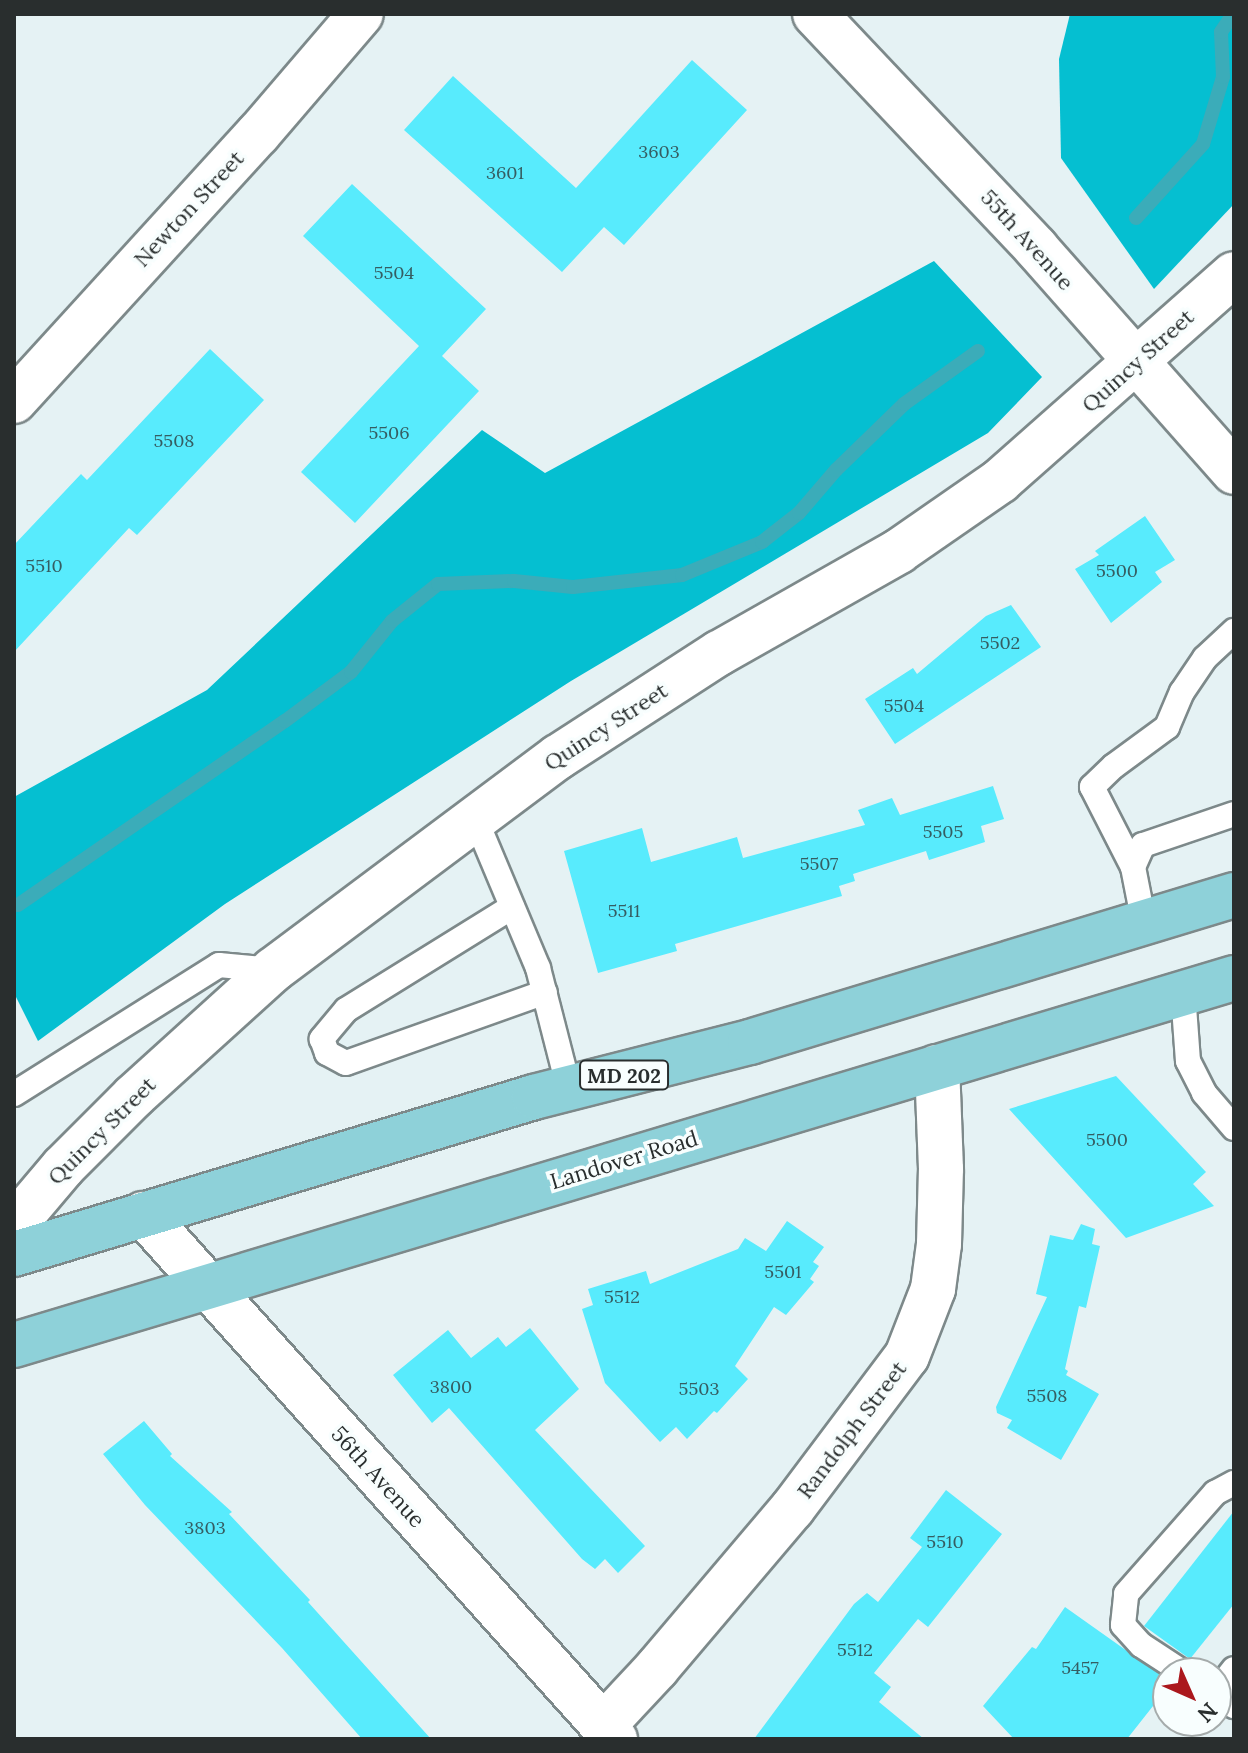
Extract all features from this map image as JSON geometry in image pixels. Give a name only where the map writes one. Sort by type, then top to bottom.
[{"type":"main road","name":"MD 202","points":[[14,1254],[569,1089],[750,1042],[1234,895]]},
{"type":"main road","name":"Landover Road","points":[[14,1345],[205,1285],[1234,978]]},
{"type":"street","name":"Newton Street","points":[[14,401],[258,134],[361,14]]},
{"type":"street","name":"55th Avenue","points":[[815,14],[1036,248],[1234,472]]},
{"type":"street","name":"Quincy Street","points":[[14,1225],[63,1167],[134,1096],[273,970],[558,757],[719,653],[924,534],[1000,481],[1234,274]]},
{"type":"street","name":"Randolph Street","points":[[609,1732],[657,1668],[792,1509],[907,1356],[933,1289],[939,1244],[941,1169],[937,1067]]},
{"type":"street","name":"56th Avenue","points":[[143,1214],[609,1732]]},
{"type":"lane","points":[[1144,923],[1133,867],[1092,787],[1114,766],[1167,727],[1182,692],[1205,658],[1234,631]]},
{"type":"lane","points":[[1133,867],[1143,845],[1234,814]]},
{"type":"lane","points":[[475,818],[545,992],[569,1089]]},
{"type":"lane","points":[[512,907],[346,1010],[322,1039],[327,1053],[346,1063],[545,992]]},
{"type":"lane","points":[[14,1094],[219,965],[273,970]]},
{"type":"lane","points":[[1183,993],[1188,1061],[1204,1093],[1234,1128]]},
{"type":"lane","points":[[1159,1657],[1141,1645],[1123,1625],[1126,1594],[1215,1493],[1234,1483]]},
{"type":"shaded area","points":[[1070,14],[1234,14],[1234,204],[1154,289],[1061,158],[1059,59]]},
{"type":"shaded area","points":[[934,261],[1042,377],[988,433],[571,681],[225,904],[38,1041],[14,993],[14,797],[207,690],[482,430],[545,473]]},
{"type":"building","points":[[692,60],[747,110],[624,245],[604,227],[562,272],[404,130],[453,76],[576,188]]},
{"type":"building","points":[[352,184],[486,309],[442,356],[479,391],[355,523],[301,472],[419,346],[303,236]]},
{"type":"building","points":[[210,349],[264,400],[137,535],[129,528],[14,652],[14,545],[81,474],[87,480]]},
{"type":"building","points":[[1145,516],[1175,560],[1155,572],[1162,582],[1111,623],[1075,569],[1099,555],[1095,551]]},
{"type":"building","points":[[1011,605],[1041,647],[895,744],[865,699],[913,668],[917,674],[986,616]]},
{"type":"building","points":[[993,786],[1004,819],[981,826],[985,842],[929,860],[926,851],[853,874],[855,881],[839,886],[842,896],[675,944],[677,951],[598,973],[564,851],[642,828],[651,862],[737,837],[743,858],[865,825],[858,810],[892,798],[900,815]]},
{"type":"building","points":[[1116,1076],[1206,1172],[1193,1184],[1214,1206],[1126,1238],[1009,1109]]},
{"type":"building","points":[[787,1221],[824,1247],[813,1262],[819,1266],[810,1279],[814,1282],[786,1315],[774,1307],[735,1366],[748,1379],[717,1413],[714,1411],[687,1439],[676,1427],[660,1442],[605,1383],[582,1309],[593,1305],[588,1289],[646,1271],[650,1284],[738,1249],[745,1238],[766,1251]]},
{"type":"building","points":[[1081,1224],[1095,1229],[1092,1244],[1100,1246],[1086,1308],[1079,1306],[1065,1369],[1068,1371],[1066,1375],[1099,1394],[1061,1460],[1007,1428],[1012,1420],[997,1413],[996,1407],[1047,1297],[1036,1294],[1050,1235],[1073,1240]]},
{"type":"building","points":[[530,1328],[579,1389],[535,1430],[645,1546],[618,1573],[605,1559],[595,1569],[582,1559],[449,1408],[432,1423],[393,1375],[448,1330],[471,1358],[498,1337],[506,1347]]},
{"type":"building","points":[[144,1421],[172,1454],[170,1456],[232,1512],[229,1514],[310,1600],[308,1602],[431,1739],[362,1739],[282,1648],[145,1505],[103,1454]]},
{"type":"building","points":[[946,1490],[1002,1534],[928,1627],[918,1619],[874,1673],[891,1687],[879,1702],[924,1739],[754,1739],[854,1604],[867,1593],[878,1602],[922,1547],[910,1538]]},
{"type":"building","points":[[1234,1511],[1234,1604],[1192,1657],[1144,1626]]},
{"type":"building","points":[[1065,1607],[1152,1669],[1152,1707],[1127,1739],[1014,1739],[983,1706],[1032,1647],[1036,1649]]},
{"type":"waterway","points":[[1136,218],[1203,144],[1223,77],[1221,32],[1233,14]]},
{"type":"waterway","points":[[18,905],[351,672],[392,621],[438,584],[514,581],[573,587],[682,575],[762,542],[799,513],[836,470],[904,404],[978,351]]}]
